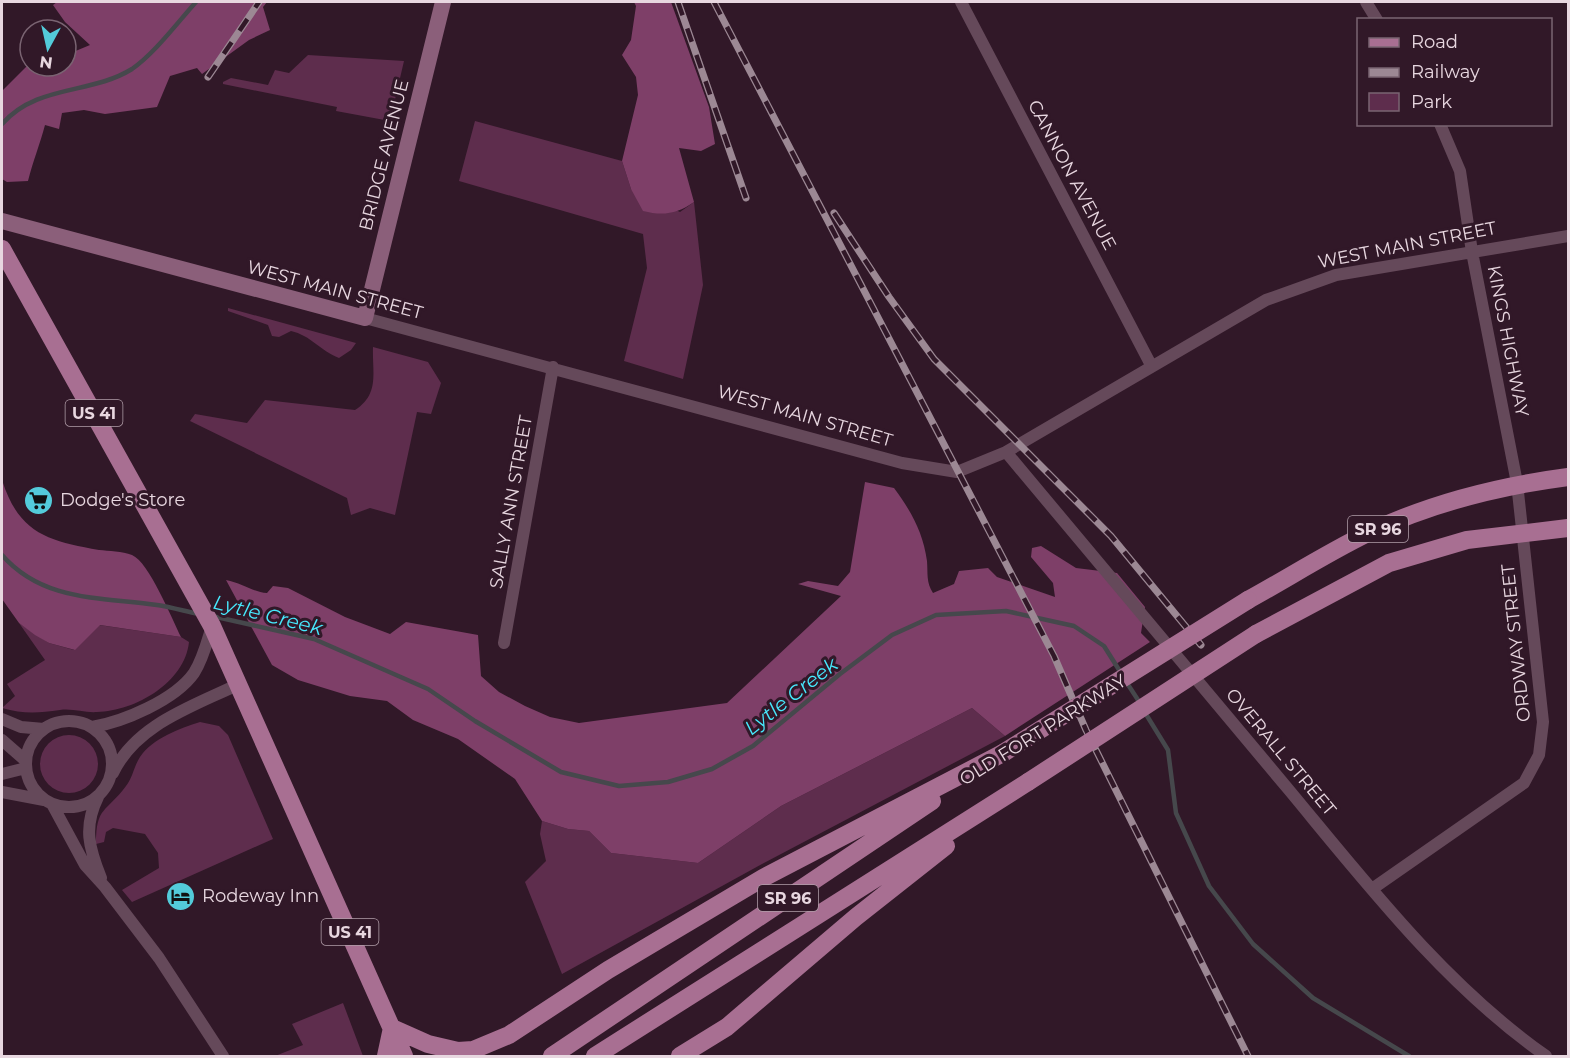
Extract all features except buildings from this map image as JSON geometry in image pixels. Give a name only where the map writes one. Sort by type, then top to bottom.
[{"type":"main road","name":"US 41","points":[[2,249],[212,626],[240,684],[404,1056]]},
{"type":"main road","name":"OLD FORT PARKWAY","points":[[552,1056],[1003,753],[1248,600],[1368,533],[1449,501],[1517,483],[1569,477]]},
{"type":"main road","name":"OLD FORT PARKWAY","points":[[595,1056],[1028,782],[1256,634],[1389,562],[1467,540],[1569,528]]},
{"type":"main road","points":[[386,1056],[392,1028],[428,1044],[458,1051],[473,1050],[509,1035],[608,970],[763,878],[1003,753]]},
{"type":"main road","points":[[680,1056],[727,1027],[856,917],[1028,782]]},
{"type":"main road","points":[[490,1056],[509,1035]]},
{"type":"street","name":"BRIDGE AVENUE","points":[[365,318],[443,2]]},
{"type":"street","name":"CANNON AVENUE","points":[[961,2],[1151,365]]},
{"type":"street","points":[[1366,2],[1376,18]]},
{"type":"street","name":"KINGS HIGHWAY","points":[[1441,126],[1460,171],[1472,252],[1517,483],[1523,532]]},
{"type":"street","name":"WEST MAIN STREET","points":[[4,221],[553,367],[902,463],[957,472],[1006,452],[1151,365],[1266,300],[1336,274],[1569,236]]},
{"type":"street","name":"SALLY ANN STREET","points":[[504,643],[553,367]]},
{"type":"street","name":"OVERALL STREET","points":[[1006,452],[1372,889],[1451,975],[1517,1036],[1546,1056]]},
{"type":"street","name":"ORDWAY STREET","points":[[1372,889],[1524,783],[1539,755],[1543,722],[1523,532]]},
{"type":"street","points":[[2,719],[21,727],[44,729],[68,721],[92,727],[114,723],[178,689],[198,667],[212,626]]},
{"type":"street","points":[[105,887],[88,841],[90,815],[120,759],[137,738],[160,723],[240,684]]},
{"type":"street","points":[[92,727],[107,743],[113,765],[111,776]]},
{"type":"street","points":[[44,729],[29,748],[26,764],[29,781],[36,792],[49,802],[85,865],[105,887],[159,958],[223,1056]]},
{"type":"street","points":[[2,740],[26,764]]},
{"type":"street","points":[[2,774],[26,764]]},
{"type":"street","points":[[2,792],[62,807],[82,806],[99,795]]},
{"type":"green space","points":[[308,55],[404,61],[390,121],[336,111],[337,107],[223,84],[231,78],[268,85],[275,70],[289,73]]},
{"type":"green space","points":[[475,121],[622,161],[631,189],[680,212],[694,202],[703,285],[683,379],[624,361],[647,268],[643,234],[459,181]]},
{"type":"green space","points":[[228,308],[356,343],[351,350],[339,358],[298,333],[291,331],[279,337],[272,336],[268,325],[228,311]]},
{"type":"green space","points":[[373,347],[428,362],[441,383],[431,414],[417,412],[395,515],[370,508],[351,515],[347,498],[190,421],[195,414],[247,423],[265,400],[355,410],[363,404],[371,390]]},
{"type":"green space","points":[[19,623],[49,643],[74,650],[99,625],[181,637],[189,642],[178,670],[156,692],[142,700],[112,710],[97,712],[65,710],[24,712],[2,708],[15,696],[7,684],[45,660]]},
{"type":"green space","points":[[972,708],[1005,736],[762,864],[562,974],[525,882],[546,861],[540,834],[542,821],[568,829],[589,831],[611,853],[698,863],[781,806]]},
{"type":"green space","points":[[200,722],[219,726],[228,735],[273,839],[132,902],[122,890],[159,868],[158,853],[145,834],[113,828],[106,832],[104,842],[96,844],[100,816],[126,786],[138,760],[145,751],[167,735]]},
{"type":"green space","points":[[69,735],[85,740],[93,748],[98,764],[93,780],[85,788],[69,793],[53,788],[45,780],[40,764],[45,748],[53,740]]},
{"type":"green space","points":[[343,1003],[363,1056],[275,1056],[303,1045],[292,1024]]},
{"type":"shaded area","points":[[57,2],[267,2],[263,7],[270,30],[249,40],[202,74],[197,68],[170,76],[157,107],[105,114],[84,110],[62,113],[59,129],[45,125],[28,181],[7,182],[2,179],[2,91],[18,75],[18,78],[78,78],[78,50],[90,45],[78,34],[78,18],[62,18],[53,5]]},
{"type":"shaded area","points":[[634,2],[671,2],[709,107],[715,144],[701,151],[679,148],[694,202],[670,213],[643,211],[631,189],[622,161],[638,95],[636,77],[622,55],[631,40],[636,6]]},
{"type":"shaded area","points":[[2,480],[17,512],[38,532],[65,543],[124,553],[139,560],[153,579],[181,637],[100,625],[75,650],[49,643],[19,623],[2,599]]},
{"type":"shaded area","points":[[865,482],[894,488],[906,505],[923,541],[928,581],[933,593],[954,584],[959,571],[988,568],[997,577],[1055,597],[1053,583],[1031,557],[1032,548],[1041,546],[1076,568],[1117,573],[1145,607],[1141,633],[1150,642],[1005,736],[972,708],[781,806],[698,863],[611,853],[589,831],[568,829],[542,821],[515,779],[458,739],[413,720],[387,701],[350,696],[298,680],[272,665],[226,580],[267,593],[273,586],[288,588],[345,617],[390,634],[406,622],[478,635],[481,676],[499,692],[550,717],[579,723],[727,703],[841,596],[798,584],[808,581],[838,586],[850,572]]},
{"type":"waterway","name":"Lytle Creek","points":[[2,124],[16,111],[31,102],[99,83],[132,69],[157,46],[196,2]]},
{"type":"waterway","name":"Lytle Creek","points":[[2,555],[36,582],[54,589],[74,595],[162,606],[198,614]]},
{"type":"waterway","name":"Lytle Creek","points":[[212,616],[314,639],[428,689],[475,721],[561,772],[619,786],[668,782],[712,769],[753,746],[840,674],[892,635],[936,615],[1006,611],[1074,626],[1104,646],[1121,673]]},
{"type":"waterway","name":"Lytle Creek","points":[[1125,680],[1140,703]]},
{"type":"waterway","name":"Lytle Creek","points":[[1144,711],[1168,750],[1176,813],[1209,886],[1253,944],[1313,998],[1409,1056]]},
{"type":"railway","points":[[208,77],[259,2]]},
{"type":"railway","points":[[678,2],[746,198]]},
{"type":"railway","points":[[714,2],[1054,656],[1086,730],[1248,1056]]},
{"type":"railway","points":[[834,213],[889,297],[934,359],[1111,536],[1201,645]]},
{"type":"place","name":"Dodge's Store","points":[[39,500]]},
{"type":"place","name":"Rodeway Inn","points":[[181,896]]}]
